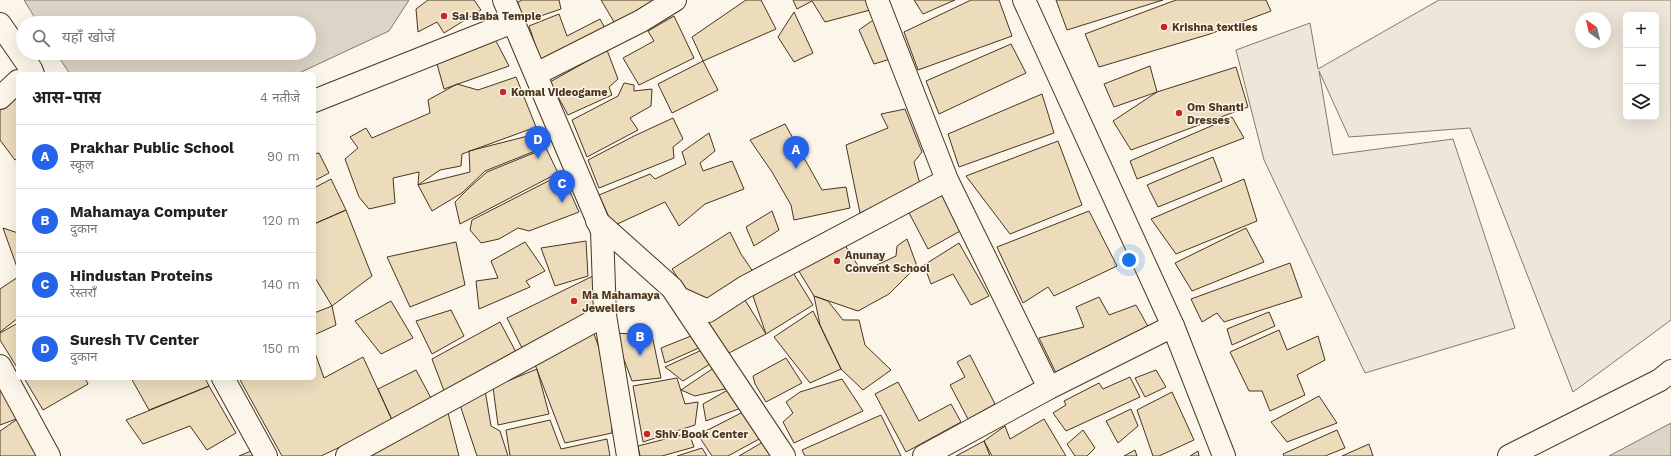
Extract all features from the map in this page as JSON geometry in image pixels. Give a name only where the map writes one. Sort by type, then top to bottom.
[{"type":"street","points":[[504,0],[602,231],[605,315],[628,456]]},
{"type":"street","points":[[536,74],[641,21],[675,0]]},
{"type":"street","points":[[877,0],[947,180],[1049,388]]},
{"type":"street","points":[[1024,0],[1173,326],[1224,456]]},
{"type":"street","points":[[316,100],[513,22]]},
{"type":"street","points":[[0,24],[16,55]]},
{"type":"street","points":[[19,60],[25,72]]},
{"type":"street","points":[[0,98],[16,83]]},
{"type":"street","points":[[679,298],[708,312],[745,287],[947,180]]},
{"type":"street","points":[[597,221],[672,288],[784,456]]},
{"type":"street","points":[[347,456],[605,315]]},
{"type":"street","points":[[924,456],[1049,388],[1173,326]]},
{"type":"street","points":[[0,366],[49,456]]},
{"type":"street","points":[[1509,456],[1660,380],[1671,371]]},
{"type":"street","points":[[224,380],[266,456]]},
{"type":"shaded area","points":[[24,0],[409,0],[389,31],[301,72],[69,72],[61,60],[316,60],[316,16],[34,16]]},
{"type":"shaded area","points":[[1439,0],[1671,0],[1671,320],[1573,392],[1470,128],[1349,137],[1319,71],[1333,155],[1453,139],[1515,328],[1365,373],[1264,160],[1236,50],[1310,23],[1318,69]]},
{"type":"shaded area","points":[[1671,423],[1671,456],[1609,456]]},
{"type":"building","name":"Sai Baba Temple","points":[[428,0],[474,0],[481,10],[444,33],[437,22],[418,32],[416,9]]},
{"type":"building","points":[[522,0],[559,0],[561,9],[523,22],[518,2]]},
{"type":"building","points":[[601,0],[666,0],[620,32]]},
{"type":"building","points":[[746,0],[761,0],[776,29],[703,61],[692,37]]},
{"type":"building","points":[[793,0],[871,0],[874,9],[825,22],[812,1],[797,9]]},
{"type":"building","points":[[914,0],[955,0],[923,14]]},
{"type":"building","points":[[971,0],[999,0],[1012,36],[918,70],[904,32]]},
{"type":"building","points":[[1056,0],[1163,0],[1067,30]]},
{"type":"building","points":[[1176,0],[1266,0],[1271,11],[1210,34],[1099,67],[1085,34]]},
{"type":"building","points":[[794,12],[813,53],[794,62],[778,37]]},
{"type":"building","points":[[559,14],[567,36],[600,19],[607,32],[541,62],[529,26]]},
{"type":"building","points":[[674,16],[694,58],[639,85],[623,58],[654,41],[648,31]]},
{"type":"building","points":[[876,18],[894,58],[874,64],[859,30]]},
{"type":"building","points":[[496,41],[509,66],[444,89],[437,64]]},
{"type":"building","points":[[1011,44],[1026,73],[939,114],[926,81]]},
{"type":"building","points":[[607,50],[618,79],[609,87],[612,95],[568,115],[550,82]]},
{"type":"building","points":[[703,61],[718,90],[672,113],[658,84]]},
{"type":"building","points":[[1150,66],[1157,92],[1114,107],[1104,84]]},
{"type":"building","points":[[1236,67],[1248,107],[1131,150],[1113,121],[1157,92]]},
{"type":"building","points":[[516,77],[536,127],[462,154],[461,166],[440,170],[418,185],[419,172],[393,178],[395,203],[369,209],[359,197],[345,159],[358,148],[350,137],[366,128],[372,138],[430,113],[428,100],[457,84],[478,90]]},
{"type":"building","points":[[624,83],[634,85],[634,91],[652,89],[651,106],[630,118],[638,130],[587,157],[572,120],[618,96]]},
{"type":"building","points":[[1042,94],[1054,133],[959,167],[948,134]]},
{"type":"building","points":[[16,98],[15,160],[0,140],[0,110]]},
{"type":"building","points":[[905,109],[922,152],[914,162],[920,184],[860,213],[846,145],[888,128],[881,114]]},
{"type":"building","points":[[1232,117],[1244,138],[1137,179],[1130,161]]},
{"type":"building","points":[[673,118],[683,139],[673,147],[674,158],[599,188],[588,160]]},
{"type":"building","points":[[785,124],[822,190],[846,187],[850,208],[794,220],[791,205],[772,172],[750,140]]},
{"type":"building","points":[[709,133],[715,151],[700,163],[703,171],[732,161],[744,189],[705,204],[679,226],[665,202],[613,226],[599,195],[650,174],[655,179],[686,164],[682,152]]},
{"type":"building","points":[[536,134],[545,147],[485,171],[462,193],[432,211],[418,185],[470,172],[469,151]]},
{"type":"building","points":[[1058,141],[1082,205],[1010,234],[966,176]]},
{"type":"building","points":[[546,148],[558,173],[460,224],[455,202],[470,187],[487,172]]},
{"type":"building","points":[[319,153],[329,173],[316,180],[316,154]]},
{"type":"building","points":[[1213,157],[1222,181],[1158,207],[1147,185]]},
{"type":"building","points":[[562,174],[579,212],[529,231],[518,228],[499,239],[481,243],[470,230],[472,220]]},
{"type":"building","points":[[331,179],[346,210],[316,223],[316,187]]},
{"type":"building","points":[[1244,179],[1257,221],[1176,254],[1151,219]]},
{"type":"building","points":[[945,190],[962,230],[928,249],[907,209]]},
{"type":"building","points":[[346,210],[372,276],[332,306],[316,279],[316,223]]},
{"type":"building","points":[[772,211],[779,230],[754,246],[746,227]]},
{"type":"building","points":[[1089,211],[1117,266],[1054,296],[1048,287],[1023,303],[997,247]]},
{"type":"building","points":[[3,228],[16,232],[16,264]]},
{"type":"building","points":[[1246,228],[1264,262],[1192,291],[1175,263]]},
{"type":"building","points":[[730,232],[741,254],[756,276],[708,304],[694,299],[672,269]]},
{"type":"building","points":[[907,239],[917,266],[889,294],[858,311],[814,296],[797,268],[843,242],[862,272],[896,256],[897,246]]},
{"type":"building","points":[[586,241],[588,276],[555,286],[541,248]]},
{"type":"building","points":[[456,242],[465,285],[410,307],[387,257]]},
{"type":"building","points":[[525,242],[545,271],[526,281],[530,287],[479,309],[476,281],[498,278],[491,261]]},
{"type":"building","points":[[959,243],[989,296],[971,305],[953,274],[931,284],[924,265]]},
{"type":"building","points":[[1290,263],[1302,297],[1224,322],[1217,313],[1202,322],[1191,299]]},
{"type":"building","points":[[792,271],[813,305],[766,334],[753,296]]},
{"type":"building","points":[[593,276],[595,314],[524,352],[507,318]]},
{"type":"building","points":[[16,278],[16,320],[0,332],[0,289]]},
{"type":"building","points":[[814,296],[828,301],[843,320],[859,320],[865,345],[891,370],[863,390],[841,369],[820,325]]},
{"type":"building","points":[[1099,297],[1109,315],[1136,305],[1150,330],[1056,373],[1039,338],[1084,327],[1076,307]]},
{"type":"building","points":[[745,300],[766,334],[727,354],[708,321]]},
{"type":"building","points":[[391,301],[413,338],[381,354],[355,321]]},
{"type":"building","points":[[332,306],[336,325],[316,334],[316,312]]},
{"type":"building","points":[[451,310],[464,336],[432,354],[416,321]]},
{"type":"building","points":[[813,311],[841,369],[810,383],[774,337]]},
{"type":"building","points":[[1269,312],[1275,326],[1232,345],[1227,329]]},
{"type":"building","points":[[500,322],[517,354],[446,396],[432,359]]},
{"type":"building","points":[[16,324],[16,366],[0,340],[0,333]]},
{"type":"building","points":[[1279,330],[1287,350],[1318,336],[1325,360],[1297,375],[1305,395],[1270,411],[1262,391],[1249,391],[1230,352]]},
{"type":"building","points":[[593,331],[603,359],[611,403],[612,433],[565,443],[534,362]]},
{"type":"building","points":[[701,332],[701,347],[665,363],[661,348]]},
{"type":"building","points":[[614,333],[652,335],[661,378],[632,381]]},
{"type":"building","points":[[704,349],[713,362],[683,381],[665,367]]},
{"type":"building","points":[[970,355],[995,404],[968,419],[950,385],[965,377],[957,362]]},
{"type":"building","points":[[316,356],[324,378],[363,357],[393,422],[321,456],[282,456],[240,380],[316,380]]},
{"type":"building","points":[[786,358],[802,383],[766,402],[755,384],[753,376]]},
{"type":"building","points":[[718,365],[733,387],[695,396],[681,390]]},
{"type":"building","points":[[537,369],[549,414],[498,425],[493,387]]},
{"type":"building","points":[[416,370],[432,400],[393,422],[378,389]]},
{"type":"building","points":[[1156,370],[1166,387],[1145,397],[1135,378]]},
{"type":"building","points":[[1130,377],[1140,397],[1066,431],[1053,413],[1066,405],[1064,401],[1099,383],[1103,389]]},
{"type":"building","points":[[677,378],[685,404],[698,402],[695,425],[643,442],[633,386]]},
{"type":"building","points":[[842,379],[863,411],[794,443],[783,422],[793,413],[786,402],[800,392]]},
{"type":"building","points":[[25,380],[86,380],[88,384],[43,410]]},
{"type":"building","points":[[132,380],[206,380],[209,386],[149,410]]},
{"type":"building","points":[[0,382],[19,418],[0,425]]},
{"type":"building","points":[[898,382],[919,421],[951,404],[961,422],[906,452],[875,394]]},
{"type":"building","points":[[209,386],[236,433],[207,450],[190,426],[143,444],[126,420]]},
{"type":"building","points":[[733,387],[741,408],[706,421],[703,404]]},
{"type":"building","points":[[485,390],[491,426],[500,431],[508,456],[477,456],[459,402]]},
{"type":"building","points":[[1172,392],[1194,440],[1159,456],[1153,456],[1137,410]]},
{"type":"building","points":[[1319,396],[1337,423],[1287,442],[1271,422]]},
{"type":"building","points":[[1131,409],[1138,426],[1118,443],[1106,421]]},
{"type":"building","points":[[745,411],[761,438],[728,456],[712,456],[698,435]]},
{"type":"building","points":[[448,413],[459,456],[368,456]]},
{"type":"building","points":[[881,415],[901,456],[805,456],[802,450]]},
{"type":"building","points":[[19,418],[39,456],[0,456],[0,431]]},
{"type":"building","points":[[1044,419],[1066,456],[992,456],[984,441],[1005,426],[1010,439]]},
{"type":"building","points":[[550,420],[561,449],[607,439],[610,456],[510,456],[506,430]]},
{"type":"building","points":[[1083,430],[1095,448],[1087,456],[1075,456],[1067,444]]},
{"type":"building","points":[[1337,430],[1345,448],[1325,456],[1284,456],[1283,454]]},
{"type":"building","points":[[689,433],[694,447],[662,456],[640,456],[638,446]]},
{"type":"building","points":[[984,441],[990,456],[956,456]]},
{"type":"building","points":[[763,442],[775,456],[739,456]]},
{"type":"building","points":[[1369,444],[1373,456],[1342,456]]},
{"type":"building","points":[[702,448],[707,456],[677,456]]},
{"type":"building","points":[[1135,450],[1137,456],[1124,456]]},
{"type":"building","points":[[251,451],[253,456],[239,456]]},
{"type":"building","points":[[1198,451],[1199,456],[1190,456]]},
{"type":"place","name":"Sai Baba Temple","points":[[444,16]]},
{"type":"place","name":"Krishna textiles","points":[[1164,27]]},
{"type":"place","name":"Komal Videogame","points":[[503,92]]},
{"type":"place","name":"Om Shanti Dresses","points":[[1179,113]]},
{"type":"place","name":"Suresh TV Center","points":[[538,159]]},
{"type":"place","name":"Prakhar Public School","points":[[796,169]]},
{"type":"place","name":"Hindustan Proteins","points":[[562,203]]},
{"type":"place","name":"Anunay Convent School","points":[[837,261]]},
{"type":"place","name":"Ma Mahamaya Jewellers","points":[[574,301]]},
{"type":"place","name":"Mahamaya Computer","points":[[640,356]]},
{"type":"place","name":"Shiv Book Center","points":[[647,434]]}]
